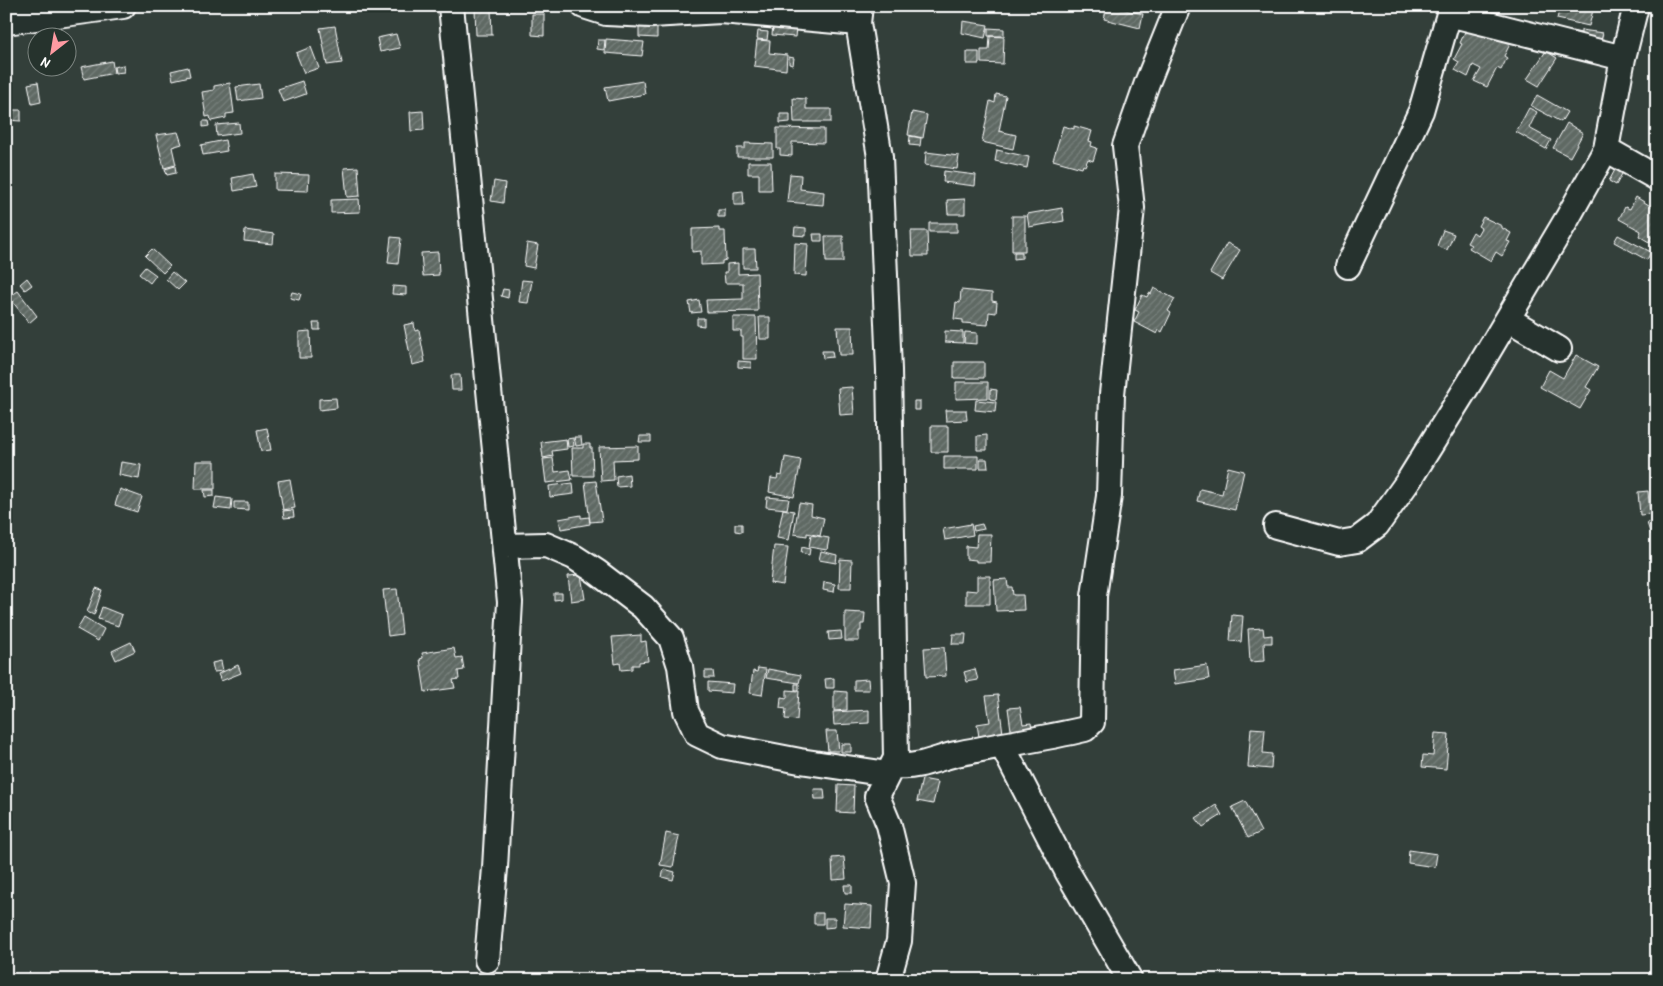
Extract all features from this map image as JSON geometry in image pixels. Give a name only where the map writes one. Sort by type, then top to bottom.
[{"type":"street","points":[[6,22],[123,6]]},
{"type":"street","points":[[451,6],[510,602],[495,868],[486,960]]},
{"type":"street","points":[[584,6],[606,13],[651,15],[721,11],[859,14],[880,157],[889,370],[892,766],[877,796],[889,825],[903,883],[899,942],[888,980]]},
{"type":"street","points":[[505,546],[546,545],[574,557],[643,607],[671,638],[680,666],[686,710],[697,734],[722,746],[800,761],[907,767],[939,758],[1085,729],[1092,722],[1094,596],[1109,496],[1112,394],[1132,208],[1125,146],[1146,83],[1178,6]]},
{"type":"street","points":[[1276,526],[1339,543],[1357,540],[1377,525],[1409,480],[1508,319],[1606,150],[1623,58],[1636,6]]},
{"type":"street","points":[[1348,266],[1420,111],[1450,10],[1623,58]]},
{"type":"street","points":[[1606,150],[1657,178]]},
{"type":"street","points":[[1508,319],[1559,349]]},
{"type":"street","points":[[1002,745],[1068,872],[1130,980]]},
{"type":"building","points":[[1107,6],[1143,14],[1140,28],[1104,19]]},
{"type":"building","points":[[1560,6],[1594,6],[1589,26],[1557,19]]},
{"type":"building","points":[[475,9],[491,9],[492,35],[476,35]]},
{"type":"building","points":[[532,14],[544,14],[544,36],[532,35]]},
{"type":"building","points":[[963,21],[988,25],[985,38],[962,33]]},
{"type":"building","points":[[639,23],[657,23],[657,38],[639,37]]},
{"type":"building","points":[[773,25],[796,28],[795,37],[772,35]]},
{"type":"building","points":[[335,26],[342,63],[327,65],[320,28]]},
{"type":"building","points":[[1467,27],[1492,32],[1489,38],[1493,40],[1496,34],[1511,42],[1504,56],[1507,58],[1501,70],[1497,68],[1487,87],[1474,81],[1481,69],[1473,65],[1468,77],[1455,70],[1459,62],[1454,59],[1462,44],[1460,43]]},
{"type":"building","points":[[988,28],[1004,29],[1004,36],[988,36]]},
{"type":"building","points":[[1581,30],[1603,33],[1599,48],[1572,36],[1572,31],[1581,33]]},
{"type":"building","points":[[758,31],[768,32],[767,40],[757,39]]},
{"type":"building","points":[[396,34],[400,48],[380,52],[377,38]]},
{"type":"building","points":[[990,36],[1004,37],[1003,64],[981,63],[981,50],[989,50]]},
{"type":"building","points":[[606,39],[644,42],[642,56],[605,53]]},
{"type":"building","points":[[598,40],[605,40],[604,50],[597,49]]},
{"type":"building","points":[[757,40],[770,41],[769,53],[787,55],[786,70],[754,66]]},
{"type":"building","points":[[311,47],[319,68],[304,73],[296,53]]},
{"type":"building","points":[[1546,51],[1557,58],[1539,86],[1527,79]]},
{"type":"building","points":[[967,52],[979,52],[979,64],[967,64]]},
{"type":"building","points":[[789,57],[794,58],[793,65],[789,64]]},
{"type":"building","points":[[112,61],[114,73],[84,79],[81,67]]},
{"type":"building","points":[[123,65],[124,72],[115,73],[114,67]]},
{"type":"building","points":[[188,67],[190,76],[173,80],[171,71]]},
{"type":"building","points":[[302,81],[306,94],[283,102],[278,89]]},
{"type":"building","points":[[643,81],[645,94],[608,101],[605,87]]},
{"type":"building","points":[[38,82],[41,102],[32,104],[28,84]]},
{"type":"building","points":[[230,83],[234,113],[226,114],[226,118],[211,121],[210,116],[206,117],[202,92],[214,90],[214,86]]},
{"type":"building","points":[[259,84],[261,98],[238,101],[236,87]]},
{"type":"building","points":[[996,94],[1006,96],[999,131],[1016,135],[1013,149],[982,142],[990,101],[995,103]]},
{"type":"building","points":[[1537,95],[1567,112],[1561,122],[1531,106]]},
{"type":"building","points":[[793,98],[806,99],[806,109],[831,109],[831,122],[794,122]]},
{"type":"building","points":[[1529,108],[1537,112],[1529,128],[1551,140],[1546,149],[1516,132]]},
{"type":"building","points":[[6,110],[21,110],[21,121],[6,120]]},
{"type":"building","points":[[423,111],[424,130],[411,131],[410,112]]},
{"type":"building","points":[[912,112],[927,115],[923,138],[908,135]]},
{"type":"building","points":[[780,114],[790,114],[790,122],[780,123]]},
{"type":"building","points":[[203,121],[208,121],[209,126],[203,127]]},
{"type":"building","points":[[239,123],[240,133],[217,136],[216,125]]},
{"type":"building","points":[[1567,123],[1583,133],[1570,157],[1553,148]]},
{"type":"building","points":[[1063,126],[1074,129],[1074,126],[1092,131],[1089,141],[1092,142],[1091,146],[1097,148],[1093,161],[1088,159],[1082,168],[1053,160]]},
{"type":"building","points":[[777,128],[824,129],[824,143],[792,142],[792,156],[780,155],[780,149],[777,149]]},
{"type":"building","points":[[178,132],[182,144],[172,147],[176,165],[164,168],[156,135]]},
{"type":"building","points":[[910,136],[921,138],[920,146],[909,145]]},
{"type":"building","points":[[225,140],[227,151],[203,155],[201,145]]},
{"type":"building","points":[[745,143],[773,144],[773,157],[737,157],[737,148],[745,148]]},
{"type":"building","points":[[997,150],[1029,157],[1027,168],[995,161]]},
{"type":"building","points":[[926,152],[959,156],[957,169],[925,165]]},
{"type":"building","points":[[748,162],[771,162],[772,190],[759,190],[759,174],[748,174]]},
{"type":"building","points":[[175,166],[176,173],[167,175],[165,169]]},
{"type":"building","points":[[358,167],[360,196],[347,197],[344,168]]},
{"type":"building","points":[[1616,168],[1623,172],[1616,185],[1609,181]]},
{"type":"building","points":[[944,171],[976,175],[975,186],[943,182]]},
{"type":"building","points":[[253,174],[256,187],[234,191],[232,178]]},
{"type":"building","points":[[275,174],[309,175],[308,191],[275,190]]},
{"type":"building","points":[[790,174],[801,175],[800,189],[824,192],[823,205],[787,202]]},
{"type":"building","points":[[494,181],[505,183],[503,203],[491,201]]},
{"type":"building","points":[[743,191],[744,205],[734,205],[734,192]]},
{"type":"building","points":[[1636,197],[1657,210],[1657,227],[1649,242],[1639,236],[1641,231],[1619,219],[1625,207],[1630,209]]},
{"type":"building","points":[[359,199],[360,212],[331,213],[331,200]]},
{"type":"building","points":[[965,199],[965,214],[948,214],[947,200]]},
{"type":"building","points":[[1062,208],[1064,221],[1029,227],[1027,214]]},
{"type":"building","points":[[718,210],[725,210],[725,217],[718,217]]},
{"type":"building","points":[[1012,216],[1025,216],[1025,251],[1012,251]]},
{"type":"building","points":[[1483,217],[1502,226],[1502,228],[1511,233],[1507,241],[1510,242],[1502,256],[1496,252],[1491,261],[1469,248],[1471,245],[1467,243],[1473,232],[1477,235],[1481,228],[1478,226]]},
{"type":"building","points":[[929,223],[957,223],[957,232],[929,232]]},
{"type":"building","points":[[795,227],[806,228],[806,236],[794,235]]},
{"type":"building","points":[[719,228],[719,231],[725,231],[726,260],[722,261],[722,264],[701,265],[701,251],[692,252],[692,229]]},
{"type":"building","points":[[245,230],[274,234],[273,244],[244,241]]},
{"type":"building","points":[[1443,230],[1454,234],[1447,250],[1437,246]]},
{"type":"building","points":[[911,231],[927,231],[928,256],[912,256]]},
{"type":"building","points":[[1657,233],[1656,245],[1651,242]]},
{"type":"building","points":[[813,234],[822,234],[822,241],[814,241]]},
{"type":"building","points":[[1618,235],[1651,252],[1647,260],[1614,242]]},
{"type":"building","points":[[825,236],[843,236],[843,262],[826,262]]},
{"type":"building","points":[[391,237],[401,238],[398,264],[388,263]]},
{"type":"building","points":[[527,243],[538,245],[534,268],[524,266]]},
{"type":"building","points":[[795,243],[808,244],[806,276],[794,275]]},
{"type":"building","points":[[1227,243],[1240,250],[1222,280],[1210,273]]},
{"type":"building","points":[[152,249],[170,266],[163,273],[145,256]]},
{"type":"building","points":[[743,249],[755,249],[756,268],[743,268]]},
{"type":"building","points":[[438,252],[439,275],[423,276],[421,253]]},
{"type":"building","points":[[1014,252],[1022,252],[1022,258],[1014,259]]},
{"type":"building","points":[[738,263],[738,274],[757,273],[758,311],[707,312],[706,300],[743,299],[743,283],[725,283],[724,272],[727,272],[727,264]]},
{"type":"building","points":[[145,267],[156,275],[150,283],[139,274]]},
{"type":"building","points":[[172,272],[185,283],[178,290],[166,279]]},
{"type":"building","points":[[27,278],[32,285],[25,290],[20,284]]},
{"type":"building","points":[[522,280],[532,281],[528,303],[519,302]]},
{"type":"building","points":[[393,286],[406,287],[406,295],[392,294]]},
{"type":"building","points":[[1154,288],[1175,299],[1168,311],[1171,313],[1162,332],[1159,330],[1157,334],[1134,322],[1139,312],[1135,310],[1142,295],[1147,297]]},
{"type":"building","points":[[503,289],[509,290],[508,298],[501,296]]},
{"type":"building","points":[[961,290],[992,293],[992,301],[997,302],[996,313],[989,312],[988,325],[963,323],[963,320],[954,319],[956,302],[960,303]]},
{"type":"building","points":[[18,291],[37,316],[29,323],[9,297]]},
{"type":"building","points":[[292,292],[301,294],[299,300],[290,298]]},
{"type":"building","points":[[699,300],[701,312],[691,313],[689,302]]},
{"type":"building","points":[[733,317],[756,317],[757,359],[743,359],[743,337],[741,337],[741,331],[733,331]]},
{"type":"building","points":[[759,317],[770,317],[770,339],[760,339]]},
{"type":"building","points":[[697,318],[704,318],[704,326],[697,325]]},
{"type":"building","points":[[313,323],[320,323],[320,330],[314,330]]},
{"type":"building","points":[[414,323],[415,331],[419,330],[425,362],[412,365],[404,325]]},
{"type":"building","points":[[837,327],[852,327],[853,355],[839,355]]},
{"type":"building","points":[[310,331],[311,358],[299,358],[299,332]]},
{"type":"building","points":[[945,331],[963,332],[963,343],[945,342]]},
{"type":"building","points":[[965,332],[977,333],[977,344],[964,343]]},
{"type":"building","points":[[822,351],[832,351],[833,357],[823,358]]},
{"type":"building","points":[[1576,355],[1598,367],[1586,387],[1591,390],[1580,409],[1540,387],[1549,370],[1563,378]]},
{"type":"building","points":[[738,361],[751,362],[751,368],[738,367]]},
{"type":"building","points":[[954,362],[984,362],[984,378],[954,378]]},
{"type":"building","points":[[451,375],[460,375],[461,390],[452,390]]},
{"type":"building","points":[[956,382],[988,382],[988,398],[956,399]]},
{"type":"building","points":[[852,387],[854,414],[840,415],[838,388]]},
{"type":"building","points":[[990,389],[997,390],[996,400],[990,399]]},
{"type":"building","points":[[336,398],[337,408],[319,410],[319,399]]},
{"type":"building","points":[[976,400],[996,402],[995,412],[975,410]]},
{"type":"building","points":[[914,401],[920,401],[920,410],[914,410]]},
{"type":"building","points":[[945,410],[966,410],[967,420],[946,421]]},
{"type":"building","points":[[931,426],[948,426],[948,452],[931,452]]},
{"type":"building","points":[[267,428],[271,450],[261,451],[257,430]]},
{"type":"building","points":[[987,435],[987,450],[977,450],[977,436]]},
{"type":"building","points":[[640,436],[651,436],[651,442],[639,442]]},
{"type":"building","points":[[574,437],[581,437],[582,445],[576,446]]},
{"type":"building","points":[[573,438],[574,446],[568,447],[567,439]]},
{"type":"building","points":[[566,439],[567,449],[552,451],[553,456],[543,458],[541,442]]},
{"type":"building","points":[[583,444],[590,444],[590,448],[592,448],[593,476],[573,476],[572,448],[583,448]]},
{"type":"building","points":[[638,446],[638,459],[613,460],[614,480],[601,481],[599,447]]},
{"type":"building","points":[[944,456],[978,456],[978,469],[944,469]]},
{"type":"building","points":[[785,457],[801,460],[794,497],[769,492],[771,478],[777,479],[778,475],[782,476]]},
{"type":"building","points":[[553,458],[555,472],[570,470],[572,480],[546,483],[543,459]]},
{"type":"building","points":[[980,459],[987,459],[988,468],[980,468]]},
{"type":"building","points":[[196,461],[215,461],[215,489],[195,489]]},
{"type":"building","points":[[121,462],[141,465],[139,479],[119,475]]},
{"type":"building","points":[[1228,467],[1244,471],[1235,510],[1197,501],[1200,489],[1222,494]]},
{"type":"building","points":[[629,474],[630,486],[617,487],[616,476]]},
{"type":"building","points":[[290,479],[295,508],[283,510],[278,481]]},
{"type":"building","points":[[596,481],[602,521],[590,522],[585,482]]},
{"type":"building","points":[[573,483],[574,494],[550,497],[549,486]]},
{"type":"building","points":[[120,489],[142,497],[137,512],[115,505]]},
{"type":"building","points":[[204,490],[214,490],[214,496],[205,497]]},
{"type":"building","points":[[1648,491],[1650,514],[1640,515],[1638,492]]},
{"type":"building","points":[[216,497],[232,499],[231,510],[214,508]]},
{"type":"building","points":[[767,497],[789,499],[787,509],[766,507]]},
{"type":"building","points":[[234,502],[248,502],[248,510],[234,509]]},
{"type":"building","points":[[799,503],[812,505],[811,515],[824,518],[820,536],[807,533],[807,536],[794,534]]},
{"type":"building","points":[[783,509],[794,511],[789,540],[777,538]]},
{"type":"building","points":[[293,510],[294,517],[284,518],[283,511]]},
{"type":"building","points":[[581,515],[581,518],[589,517],[590,524],[561,529],[559,519]]},
{"type":"building","points":[[1657,520],[1657,534],[1651,535],[1647,523]]},
{"type":"building","points":[[735,524],[742,524],[742,532],[735,531]]},
{"type":"building","points":[[971,524],[973,535],[945,540],[943,529]]},
{"type":"building","points":[[982,524],[984,529],[974,531],[973,526]]},
{"type":"building","points":[[977,534],[991,534],[990,562],[976,562],[976,560],[966,559],[966,546],[976,547]]},
{"type":"building","points":[[811,535],[829,538],[827,550],[809,547]]},
{"type":"building","points":[[774,546],[788,547],[783,585],[770,583]]},
{"type":"building","points":[[802,547],[810,549],[809,555],[801,553]]},
{"type":"building","points":[[821,551],[837,555],[836,563],[819,560]]},
{"type":"building","points":[[840,559],[852,560],[851,588],[839,588]]},
{"type":"building","points":[[581,575],[585,599],[571,601],[568,576]]},
{"type":"building","points":[[977,576],[990,576],[990,604],[966,604],[966,590],[977,591]]},
{"type":"building","points":[[1007,579],[1008,587],[1012,587],[1013,595],[1023,595],[1024,610],[996,611],[994,580]]},
{"type":"building","points":[[824,582],[835,584],[834,592],[823,590]]},
{"type":"building","points":[[96,588],[102,590],[94,615],[87,612]]},
{"type":"building","points":[[397,589],[402,634],[388,636],[383,590]]},
{"type":"building","points":[[554,593],[562,593],[562,599],[554,600]]},
{"type":"building","points":[[102,607],[122,615],[118,626],[98,619]]},
{"type":"building","points":[[845,612],[865,613],[864,624],[861,624],[861,631],[859,631],[859,641],[845,641]]},
{"type":"building","points":[[1232,615],[1243,616],[1241,642],[1230,641]]},
{"type":"building","points":[[84,617],[104,629],[98,641],[77,629]]},
{"type":"building","points":[[1263,628],[1264,636],[1272,635],[1272,643],[1264,643],[1265,661],[1250,662],[1248,629]]},
{"type":"building","points":[[841,631],[842,639],[829,640],[828,632]]},
{"type":"building","points":[[953,634],[966,634],[965,644],[952,644]]},
{"type":"building","points":[[641,635],[641,642],[646,641],[648,661],[639,662],[639,665],[632,665],[632,669],[621,670],[620,663],[615,664],[612,637]]},
{"type":"building","points":[[131,642],[135,651],[116,660],[112,651]]},
{"type":"building","points":[[944,647],[946,676],[926,677],[924,648]]},
{"type":"building","points":[[454,648],[456,658],[462,657],[464,670],[458,671],[459,679],[453,680],[455,688],[425,692],[420,659],[423,658],[422,653]]},
{"type":"building","points":[[221,661],[223,671],[214,672],[212,663]]},
{"type":"building","points":[[238,665],[241,673],[221,681],[218,674]]},
{"type":"building","points":[[1207,665],[1209,679],[1175,684],[1173,670]]},
{"type":"building","points":[[758,668],[766,669],[762,695],[750,693],[753,671],[757,672]]},
{"type":"building","points":[[768,669],[801,675],[799,683],[766,678]]},
{"type":"building","points":[[975,669],[978,680],[967,682],[964,672]]},
{"type":"building","points":[[705,671],[713,671],[714,678],[705,678]]},
{"type":"building","points":[[834,678],[834,688],[826,688],[825,679]]},
{"type":"building","points":[[868,679],[869,690],[854,690],[854,680]]},
{"type":"building","points":[[708,682],[733,684],[732,693],[708,691]]},
{"type":"building","points":[[795,684],[799,684],[799,690],[795,690]]},
{"type":"building","points":[[787,690],[799,691],[797,720],[785,719],[786,709],[780,708],[781,697],[787,698]]},
{"type":"building","points":[[834,691],[847,692],[847,710],[834,711]]},
{"type":"building","points":[[998,695],[1004,741],[988,736],[979,737],[977,724],[990,722],[986,696]]},
{"type":"building","points":[[1020,707],[1023,724],[1031,723],[1033,735],[1012,737],[1008,708]]},
{"type":"building","points":[[869,710],[869,723],[834,725],[833,712]]},
{"type":"building","points":[[1251,728],[1265,729],[1263,753],[1272,754],[1271,769],[1248,767]]},
{"type":"building","points":[[826,731],[837,731],[839,751],[828,751]]},
{"type":"building","points":[[1435,733],[1449,734],[1446,769],[1422,767],[1423,755],[1433,756]]},
{"type":"building","points":[[841,744],[851,744],[851,752],[841,752]]},
{"type":"building","points":[[922,779],[938,782],[933,804],[917,801]]},
{"type":"building","points":[[838,785],[854,786],[853,813],[837,812]]},
{"type":"building","points":[[814,789],[824,789],[825,799],[815,799]]},
{"type":"building","points":[[1245,801],[1261,832],[1248,838],[1232,807]]},
{"type":"building","points":[[1216,805],[1222,815],[1203,827],[1196,818]]},
{"type":"building","points":[[666,833],[679,836],[673,867],[660,865]]},
{"type":"building","points":[[1409,850],[1437,854],[1435,867],[1408,863]]},
{"type":"building","points":[[844,857],[846,879],[833,880],[832,858]]},
{"type":"building","points":[[664,869],[675,872],[673,880],[662,877]]},
{"type":"building","points":[[844,885],[852,885],[852,893],[845,893]]},
{"type":"building","points":[[845,904],[872,906],[871,928],[843,926]]},
{"type":"building","points":[[814,913],[823,913],[823,924],[814,924]]},
{"type":"building","points":[[825,918],[835,918],[835,927],[825,928]]}]
